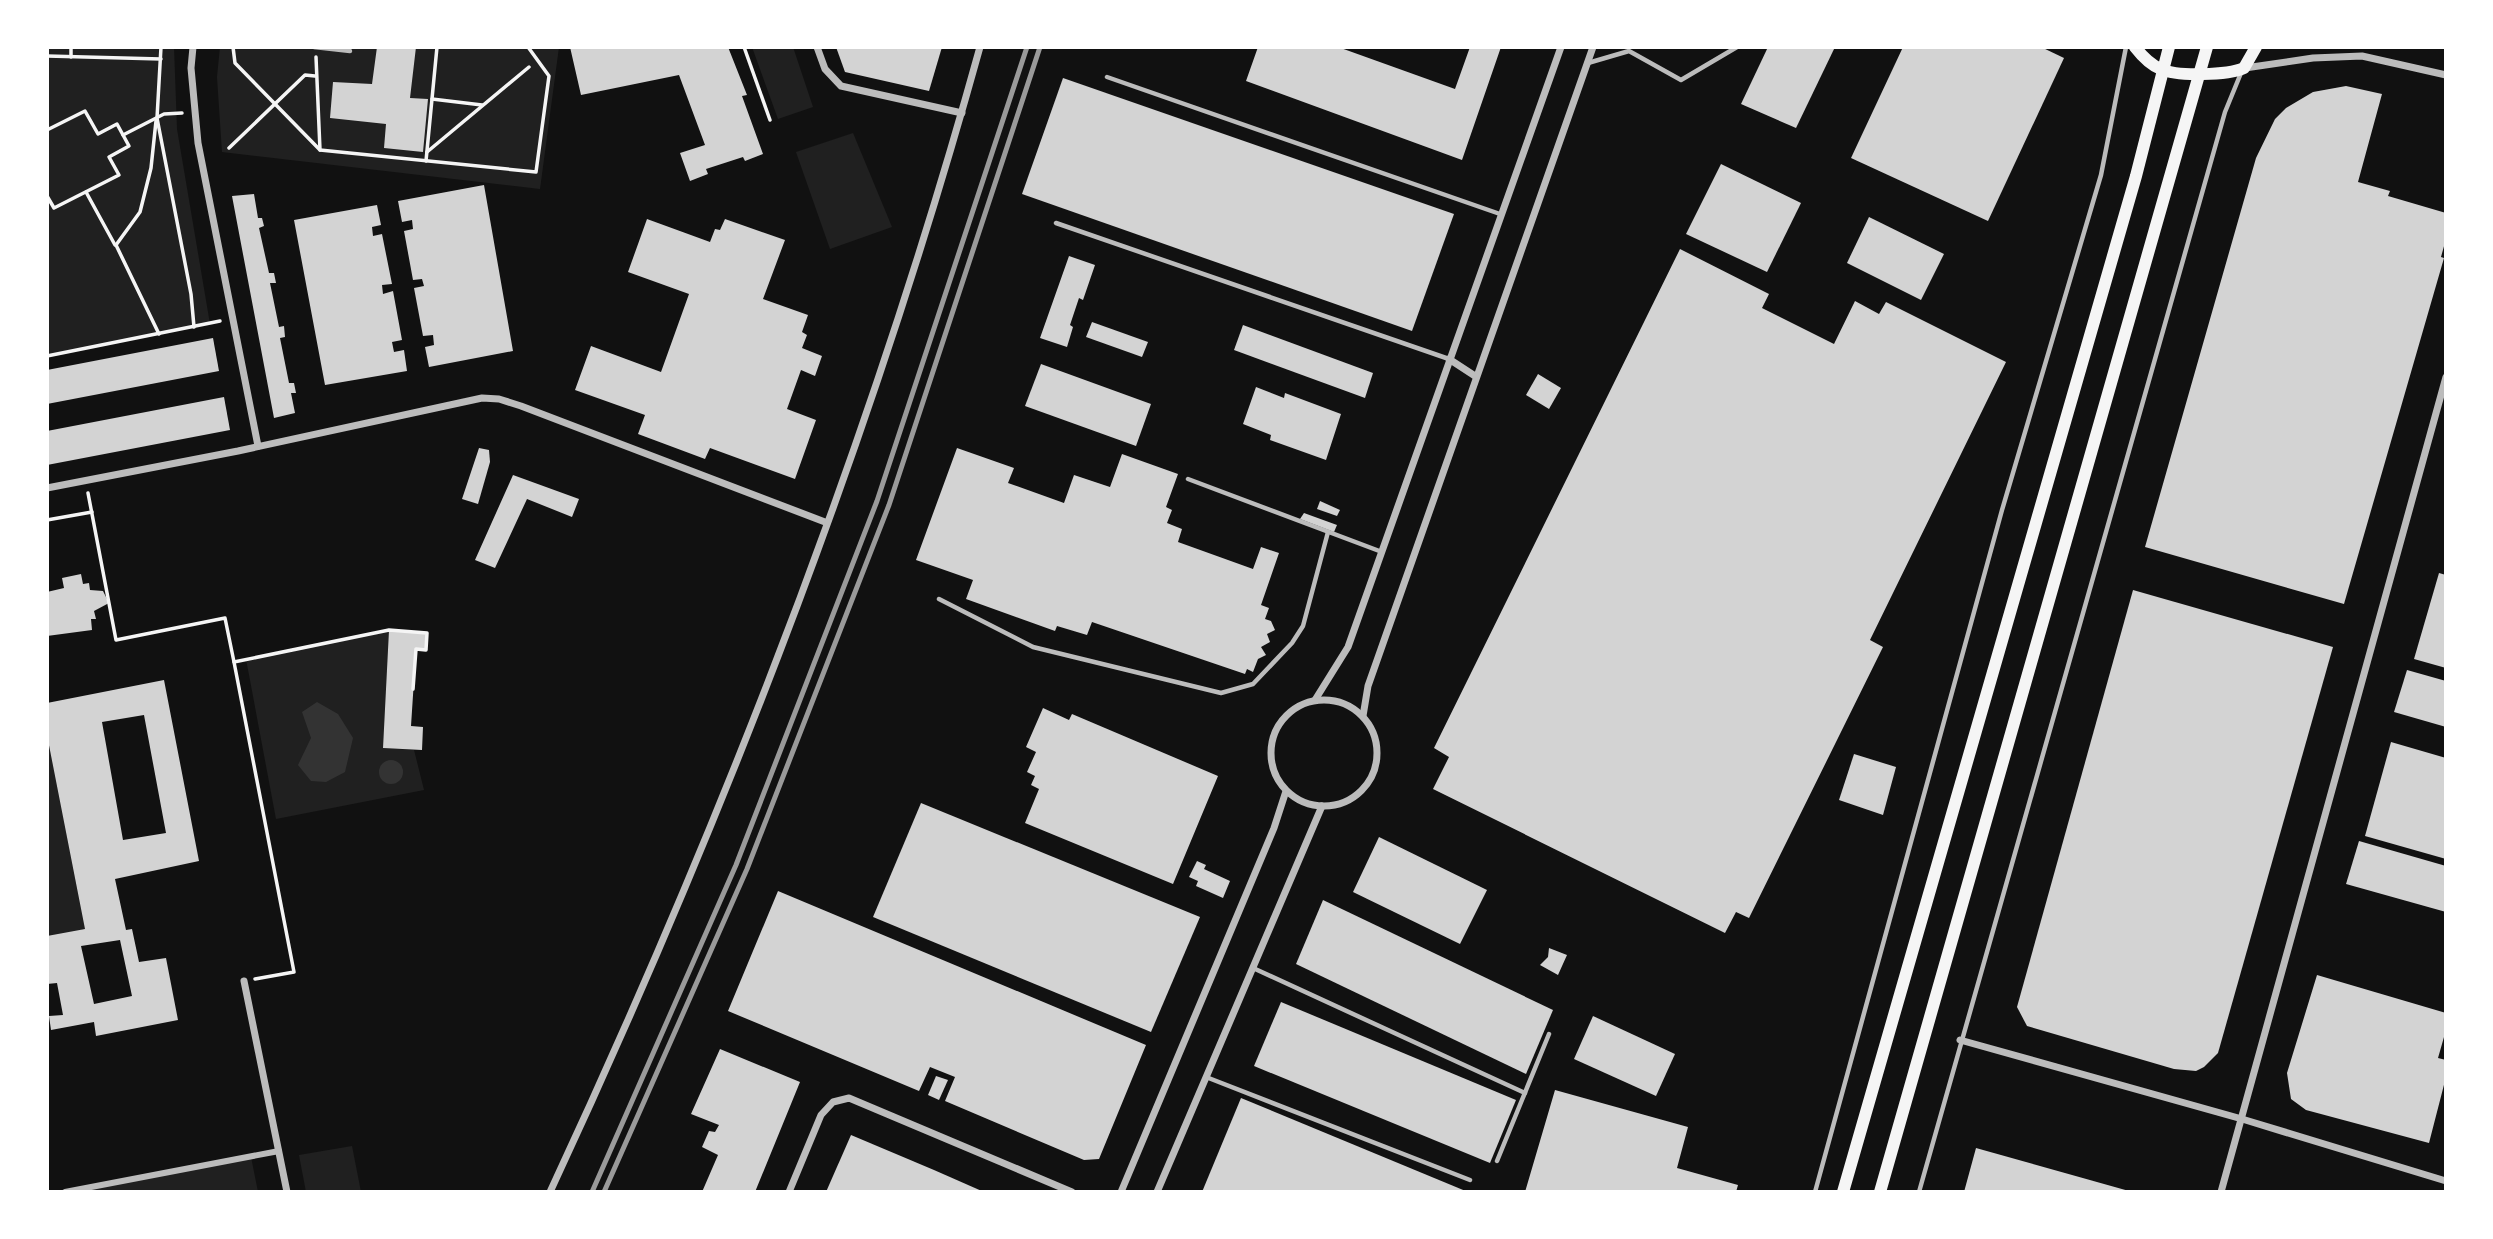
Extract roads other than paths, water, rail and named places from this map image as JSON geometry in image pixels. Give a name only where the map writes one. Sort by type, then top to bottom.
[{"type":"main road","points":[[2135,47],[2143,57],[2162,71],[2222,74],[2243,69],[2256,47]]},
{"type":"main road","points":[[1843,1192],[2136,176],[2169,47]]},
{"type":"main road","points":[[1880,1192],[2207,47]]},
{"type":"street","points":[[194,47],[191,68],[198,143],[258,446]]},
{"type":"street","points":[[817,47],[825,69],[841,86],[962,113]]},
{"type":"street","points":[[550,1192],[706,834],[825,522],[924,242],[980,47]]},
{"type":"street","points":[[1315,699],[1348,647],[1561,47]]},
{"type":"street","points":[[1363,716],[1368,686],[1593,47]]},
{"type":"street","points":[[2351,47],[2362,56]]},
{"type":"street","points":[[2243,69],[2313,58],[2362,56],[2446,75]]},
{"type":"street","points":[[1449,359],[1475,376]]},
{"type":"street","points":[[2221,1192],[2446,377]]},
{"type":"street","points":[[47,488],[482,398],[499,399],[825,522]]},
{"type":"street","points":[[1315,699],[1343,703],[1363,716],[1377,745],[1377,758],[1371,779],[1347,801],[1322,806],[1298,800],[1286,792],[1272,768],[1270,754],[1273,734],[1290,710],[1315,699]]},
{"type":"street","points":[[1121,1192],[1274,828],[1286,792]]},
{"type":"street","points":[[1157,1192],[1322,806]]},
{"type":"street","points":[[244,981],[287,1192]]},
{"type":"street","points":[[1960,1040],[2242,1119],[2446,1181]]},
{"type":"street","points":[[789,1192],[821,1115],[833,1102],[849,1098],[1072,1192]]},
{"type":"street","points":[[65,1192],[279,1151]]},
{"type":"lane","points":[[315,47],[350,51]]},
{"type":"lane","points":[[1587,63],[1629,49],[1681,80],[1737,47]]},
{"type":"lane","points":[[1815,1192],[2008,487],[2101,175],[2126,47]]},
{"type":"lane","points":[[1919,1192],[2225,112],[2243,69]]},
{"type":"lane","points":[[1107,77],[1500,215]]},
{"type":"lane","points":[[1056,223],[1449,359]]},
{"type":"lane","points":[[1188,479],[1381,552]]},
{"type":"lane","points":[[939,599],[1033,647],[1221,693],[1254,684],[1292,643],[1303,626],[1328,532]]},
{"type":"lane","points":[[1253,968],[1525,1093]]},
{"type":"lane","points":[[1497,1161],[1549,1034]]},
{"type":"lane","points":[[1206,1077],[1470,1180]]},
{"type":"railway","points":[[592,1192],[736,865],[877,501],[1027,47]]},
{"type":"railway","points":[[604,1192],[747,869],[889,505],[1040,47]]}]
